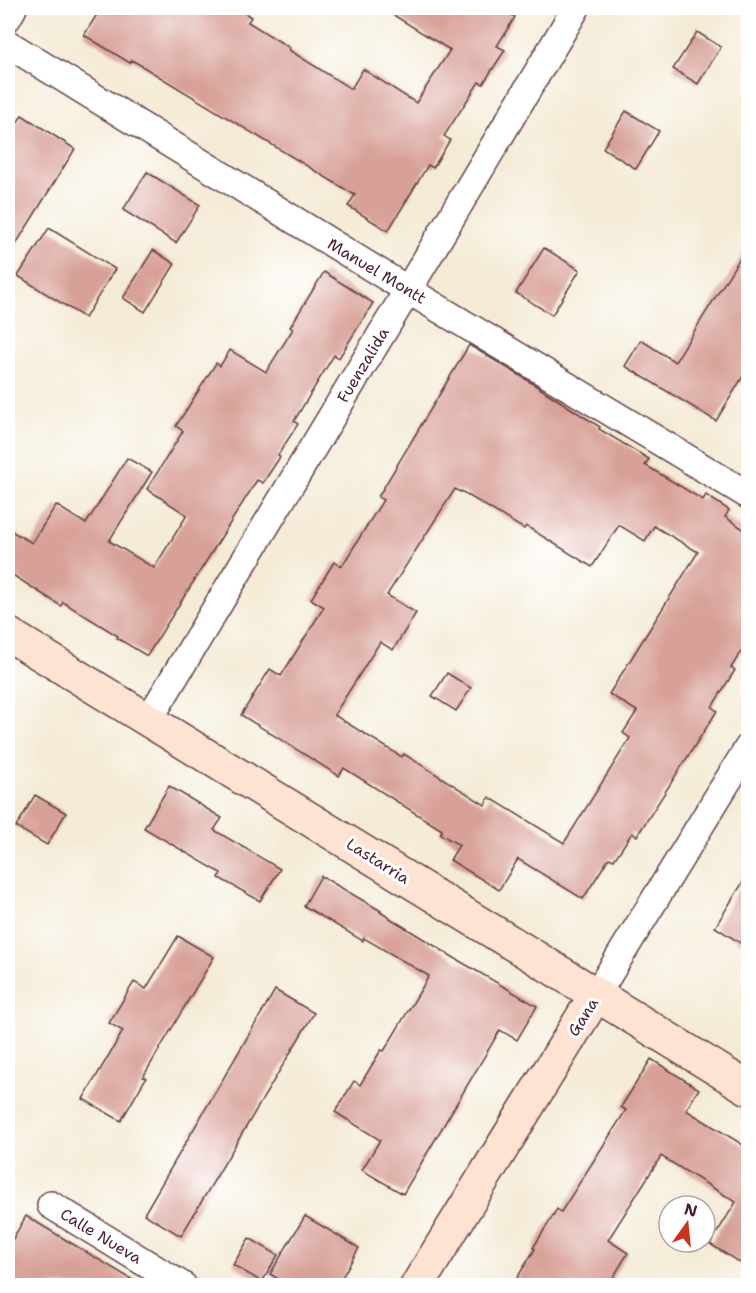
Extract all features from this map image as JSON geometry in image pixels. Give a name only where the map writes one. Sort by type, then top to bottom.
[{"type":"main road","name":"Lastarria","points":[[8,634],[748,1088]]},
{"type":"main road","name":"Gana","points":[[417,1286],[596,995]]},
{"type":"street","points":[[8,16],[13,8]]},
{"type":"street","name":"Fuenzalida","points":[[148,721],[576,8]]},
{"type":"street","name":"Manuel Montt","points":[[8,44],[408,290],[748,495]]},
{"type":"street","name":"Gana","points":[[596,995],[748,748]]},
{"type":"street","name":"Calle Nueva","points":[[51,1205],[183,1286]]},
{"type":"building","points":[[101,8],[237,8],[251,17],[248,22],[351,89],[363,69],[416,103],[450,50],[382,8],[499,8],[515,17],[497,46],[505,50],[483,84],[479,82],[444,136],[450,140],[433,168],[428,165],[388,231],[348,206],[355,195],[132,60],[130,63],[84,35]]},
{"type":"building","points":[[697,32],[721,47],[698,84],[673,69]]},
{"type":"building","points":[[626,111],[659,131],[636,169],[603,148]]},
{"type":"building","points":[[22,115],[75,149],[8,257],[8,138]]},
{"type":"building","points":[[147,172],[200,205],[176,243],[123,210]]},
{"type":"building","points":[[49,228],[115,269],[85,318],[18,276]]},
{"type":"building","points":[[748,245],[748,368],[716,421],[625,366],[641,340],[675,362]]},
{"type":"building","points":[[544,248],[580,270],[552,315],[516,293]]},
{"type":"building","points":[[153,250],[175,264],[145,312],[123,298]]},
{"type":"building","points":[[324,272],[373,303],[339,358],[334,355],[294,421],[298,424],[278,455],[280,457],[263,483],[257,480],[147,656],[63,602],[61,606],[8,572],[8,529],[32,543],[56,505],[86,524],[127,458],[152,472],[109,541],[154,568],[187,515],[147,489],[183,431],[176,426],[216,363],[220,366],[230,350],[266,372],[293,329],[290,327]]},
{"type":"building","points":[[469,345],[649,459],[645,465],[703,500],[706,495],[729,510],[725,517],[748,532],[748,640],[731,668],[735,670],[712,707],[717,711],[637,836],[632,833],[614,860],[609,858],[583,899],[518,859],[499,890],[450,860],[459,845],[440,834],[442,830],[344,768],[339,776],[241,715],[270,669],[281,676],[324,607],[311,599],[334,562],[342,566],[383,500],[378,497]],"holes":[[[455,489],[524,529],[526,526],[592,567],[619,525],[645,541],[654,526],[698,552],[609,694],[637,711],[623,733],[630,738],[564,843],[489,797],[485,805],[404,754],[402,757],[334,715],[380,642],[393,650],[416,613],[387,595]]]},
{"type":"building","points":[[447,673],[471,688],[456,711],[432,696]]},
{"type":"building","points":[[169,786],[222,818],[214,830],[280,869],[260,901],[219,878],[221,873],[144,828]]},
{"type":"building","points":[[35,795],[66,813],[47,845],[16,827]]},
{"type":"building","points":[[748,874],[748,948],[715,927]]},
{"type":"building","points":[[321,876],[537,1006],[517,1040],[500,1030],[403,1194],[362,1170],[380,1140],[335,1112],[354,1081],[360,1085],[381,1050],[384,1051],[429,976],[304,906]]},
{"type":"building","points":[[178,936],[214,957],[143,1077],[146,1078],[121,1121],[83,1099],[123,1031],[109,1023],[134,982],[146,989]]},
{"type":"building","points":[[275,990],[314,1013],[181,1236],[144,1214]]},
{"type":"building","points":[[651,1059],[699,1089],[686,1110],[748,1148],[748,1268],[717,1248],[717,1233],[736,1202],[661,1156],[608,1240],[628,1253],[608,1286],[512,1286],[557,1209],[561,1212],[626,1110],[621,1107]]},
{"type":"building","points":[[26,1216],[143,1286],[8,1286],[8,1247]]},
{"type":"building","points":[[305,1216],[359,1248],[337,1286],[289,1286],[270,1274]]},
{"type":"building","points":[[249,1238],[278,1255],[262,1282],[233,1265]]}]
